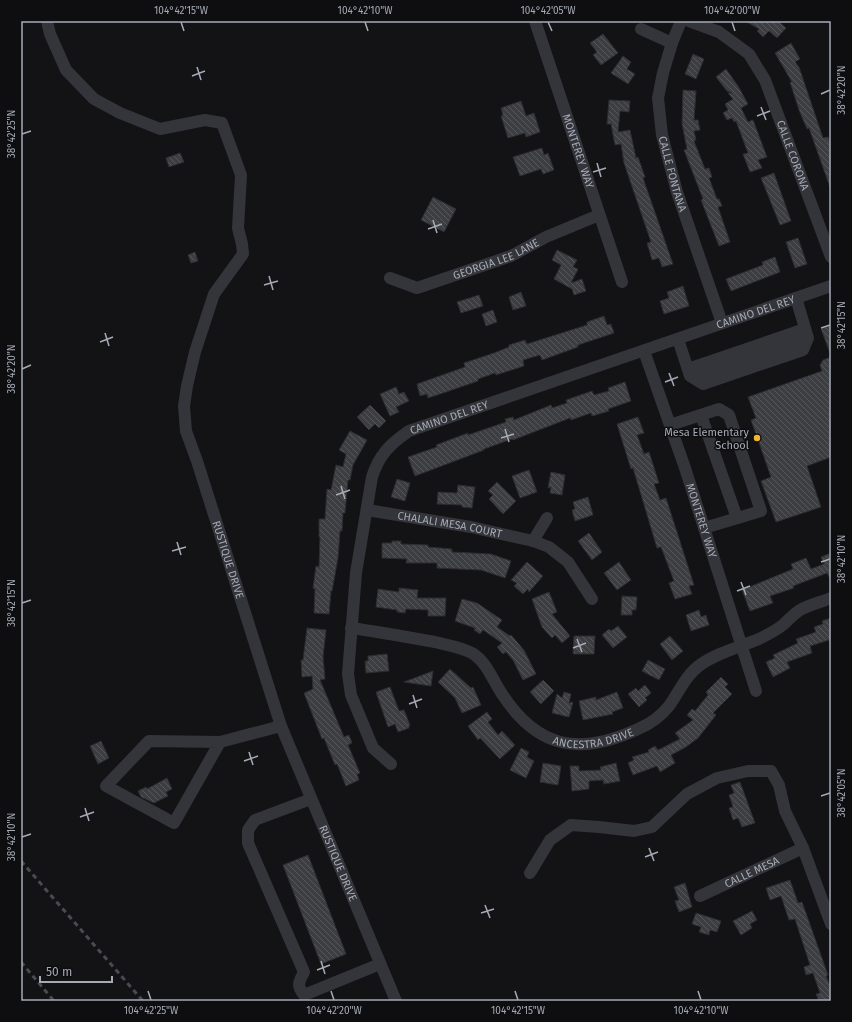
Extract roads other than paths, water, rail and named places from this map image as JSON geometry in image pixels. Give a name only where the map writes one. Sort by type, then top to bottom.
[{"type":"street","name":"RUSTIQUE DRIVE","points":[[47,21],[50,34],[66,70],[94,99],[120,113],[160,129],[205,120],[222,123],[241,175],[238,228],[243,254],[214,294],[195,352],[184,406],[186,431],[281,726],[396,1001]]},
{"type":"street","name":"MONTEREY WAY","points":[[534,21],[622,282]]},
{"type":"street","name":"CALLE FONTANA","points":[[681,21],[672,42],[663,72],[658,98],[662,135],[677,192],[722,323]]},
{"type":"street","name":"CALLE CORONA","points":[[689,21],[720,32],[748,54],[765,80],[831,257]]},
{"type":"street","points":[[641,28],[672,42]]},
{"type":"street","name":"GEORGIA LEE LANE","points":[[390,278],[417,288],[511,256],[546,237],[599,215]]},
{"type":"street","name":"CAMINO DEL REY","points":[[391,764],[373,748],[351,694],[348,674],[356,572],[372,477],[376,464],[394,441],[409,431],[831,286]]},
{"type":"street","points":[[678,339],[691,374],[703,384],[715,381],[803,350],[806,334],[796,298]]},
{"type":"street","points":[[691,374],[806,334]]},
{"type":"street","name":"MONTEREY WAY","points":[[644,350],[704,528],[756,692]]},
{"type":"street","points":[[670,425],[719,409],[729,415],[761,511],[704,528]]},
{"type":"street","points":[[701,415],[736,518]]},
{"type":"street","name":"CHALALI MESA COURT","points":[[367,510],[471,527],[532,541],[549,547],[568,562],[592,599]]},
{"type":"street","points":[[532,541],[547,518]]},
{"type":"street","name":"ANCESTRA DRIVE","points":[[351,628],[399,635],[458,648],[473,654],[485,665],[513,711],[541,735],[558,742],[577,744],[598,743],[618,738],[656,719],[668,707],[685,681],[700,665],[716,656],[776,630],[800,610],[831,598]]},
{"type":"street","points":[[220,742],[174,823],[106,786],[149,741],[220,742],[281,726]]},
{"type":"street","points":[[530,873],[550,840],[571,825],[634,831],[652,827],[687,794],[717,778],[748,770],[771,771],[780,785],[785,811],[803,848],[828,909],[831,924]]},
{"type":"street","points":[[312,799],[255,820],[248,830],[248,843],[304,972],[298,983],[299,989],[304,995],[380,964]]},
{"type":"street","name":"CALLE MESA","points":[[700,896],[803,848]]},
{"type":"railway","points":[[21,861],[143,1001]]},
{"type":"railway","points":[[21,962],[54,1001]]},
{"type":"place","name":"Mesa Elementary School","points":[[757,438]]}]
